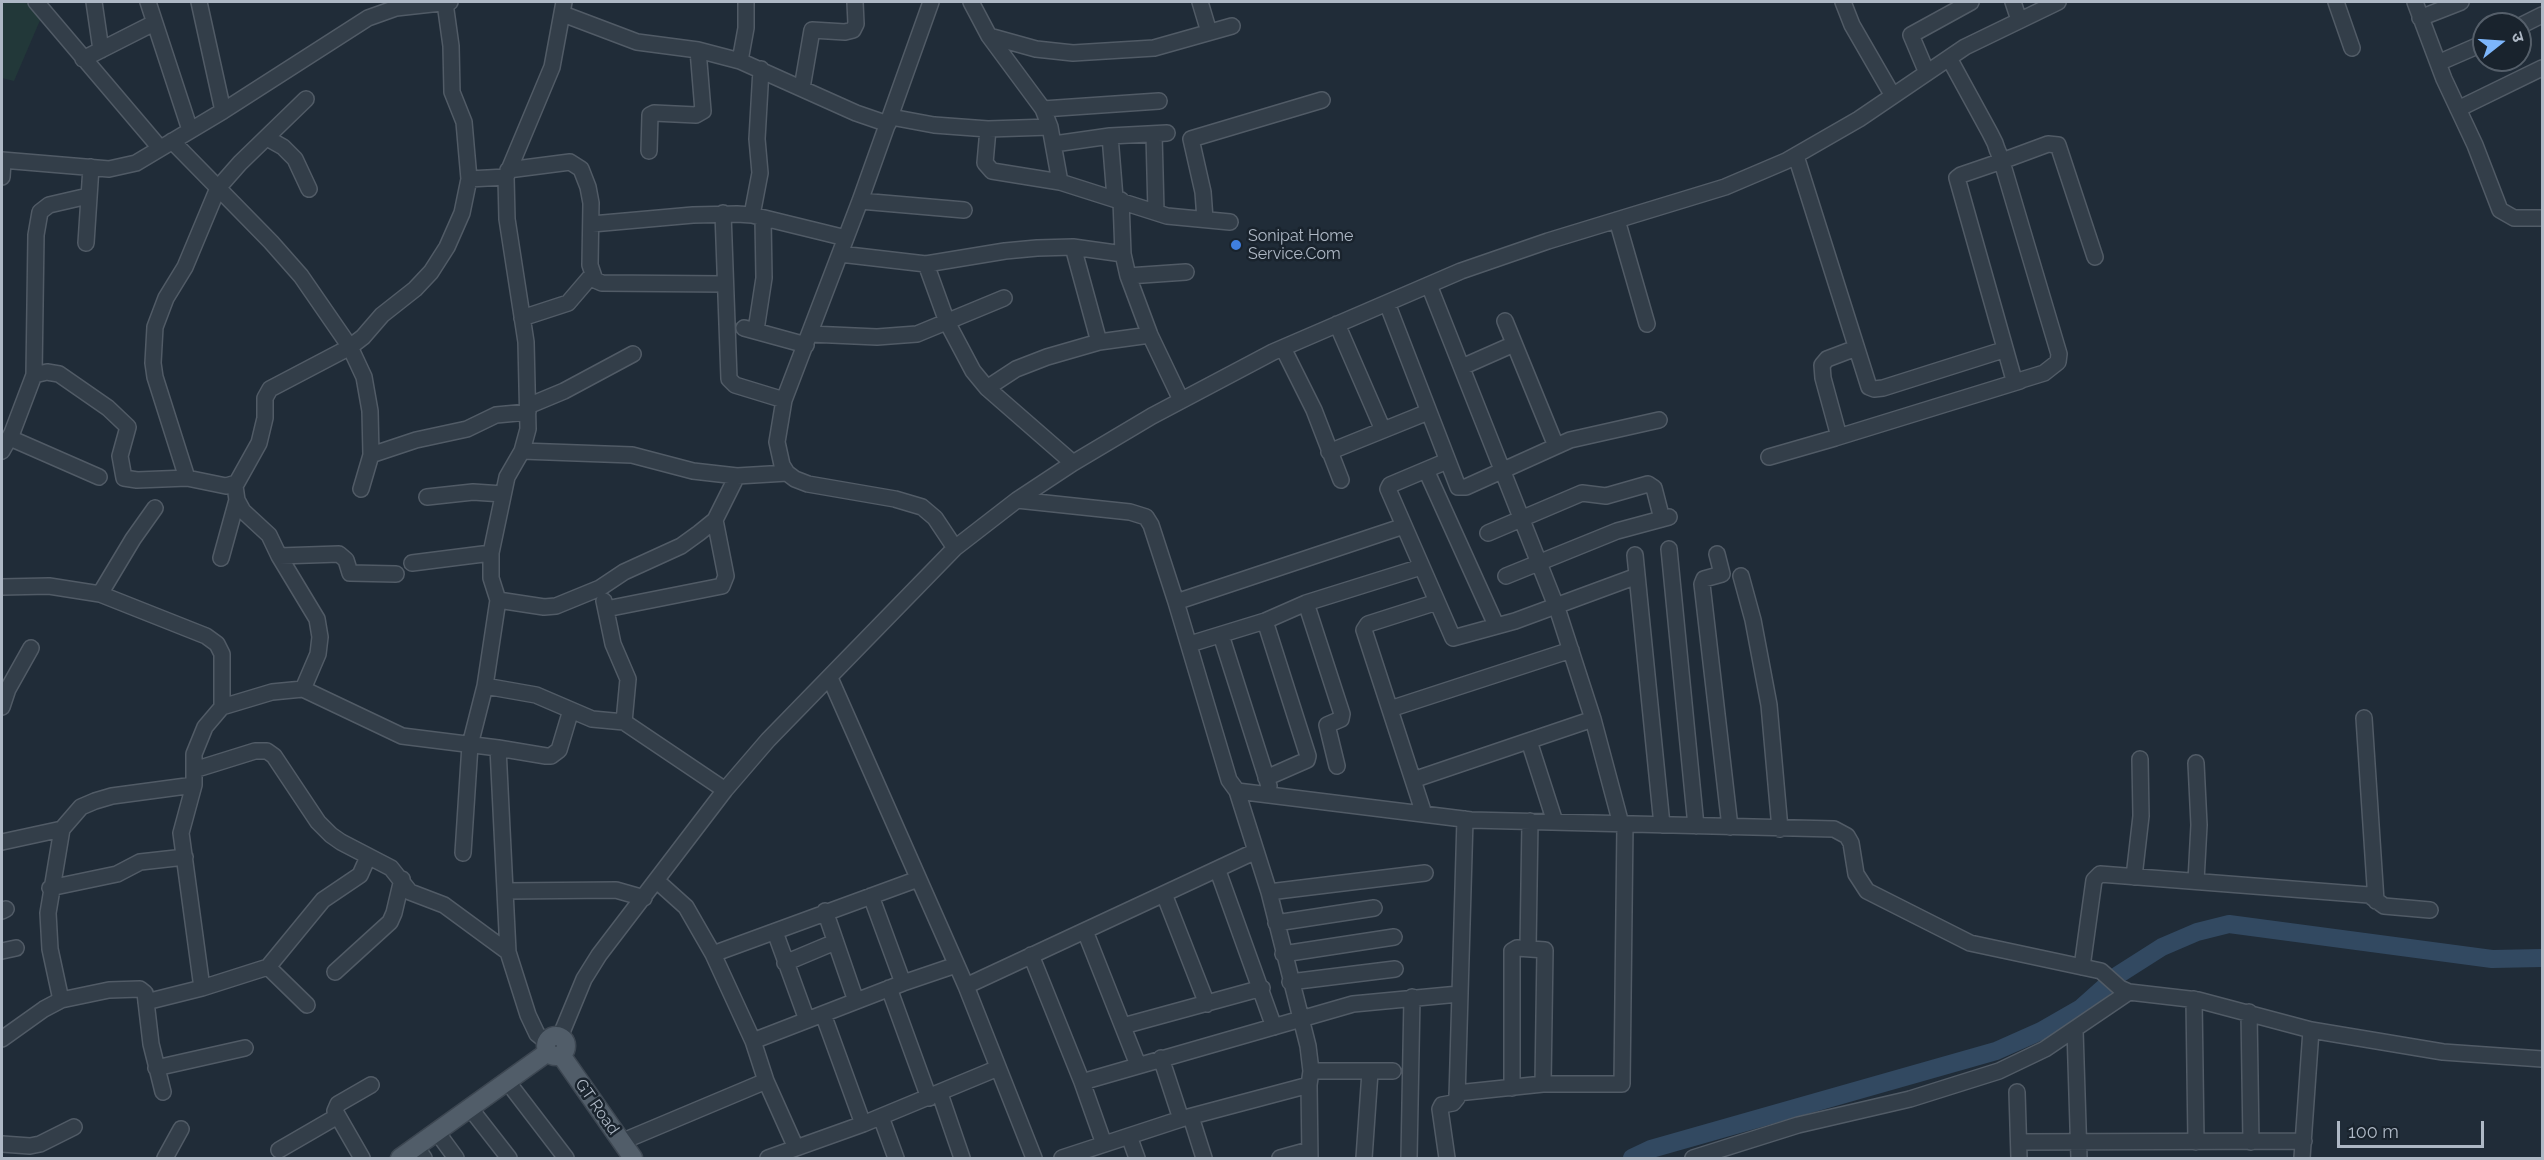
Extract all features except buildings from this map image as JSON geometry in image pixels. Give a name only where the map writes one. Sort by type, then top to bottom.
[{"type":"main road","points":[[400,1158],[420,1153],[437,1132],[554,1046]]},
{"type":"main road","name":"GT Road","points":[[554,1046],[633,1158]]},
{"type":"street","points":[[36,2],[83,59],[166,145],[218,188],[301,276],[350,347],[368,389],[371,455],[361,489]]},
{"type":"street","points":[[94,2],[101,50]]},
{"type":"street","points":[[148,2],[190,130]]},
{"type":"street","points":[[199,2],[223,111]]},
{"type":"street","points":[[2,177],[2,160],[110,169],[136,163],[223,111],[368,18],[396,8],[442,2],[451,46],[452,92],[464,123],[469,179],[462,213],[447,247],[431,272],[415,289],[382,315],[370,331],[350,347],[270,389],[265,398],[264,425],[259,443],[236,483],[237,500],[221,558]]},
{"type":"street","points":[[740,61],[746,28],[746,2]]},
{"type":"street","points":[[801,88],[812,30],[845,32],[853,30],[856,24],[855,2]]},
{"type":"street","points":[[931,2],[860,201],[784,400],[777,442],[782,465],[787,473],[808,484],[922,507],[935,518],[955,548]]},
{"type":"street","points":[[971,2],[989,36],[1043,109],[1054,144],[1060,182]]},
{"type":"street","points":[[1200,2],[1209,32]]},
{"type":"street","points":[[1843,2],[1852,25],[1893,96]]},
{"type":"street","points":[[1927,73],[1911,35],[1971,2]]},
{"type":"street","points":[[2013,2],[2019,20]]},
{"type":"street","points":[[498,748],[508,952],[528,1015],[537,1034],[554,1046],[584,979],[599,955],[725,790],[768,740],[955,548],[1017,500],[1072,463],[1181,400],[1283,348],[1337,324],[1461,271],[1537,244],[1725,187],[1797,156],[1893,96],[1965,47],[2058,2]]},
{"type":"street","points":[[2336,2],[2352,48]]},
{"type":"street","points":[[2415,2],[2500,210],[2514,218],[2542,218]]},
{"type":"street","points":[[2420,18],[2460,2]]},
{"type":"street","points":[[463,853],[470,745],[485,686],[498,600],[490,578],[491,553],[509,470],[522,451],[527,436],[526,342],[507,219],[507,173],[552,67],[563,8],[622,38],[698,50],[740,61],[801,88],[889,121],[988,129],[1050,127]]},
{"type":"street","points":[[83,59],[154,23]]},
{"type":"street","points":[[989,36],[1036,48],[1072,53],[1154,48],[1232,26]]},
{"type":"street","points":[[2438,63],[2472,48]]},
{"type":"street","points":[[650,151],[648,118],[651,114],[696,115],[703,111],[698,50]]},
{"type":"street","points":[[1769,457],[2038,376],[2058,362],[2060,357],[2002,160],[1990,133],[1949,58]]},
{"type":"street","points":[[2458,109],[2542,68]]},
{"type":"street","points":[[761,69],[757,139],[760,173],[757,217],[764,278],[750,329],[808,340],[904,336],[931,330],[1004,298]]},
{"type":"street","points":[[187,478],[157,384],[153,363],[155,327],[166,298],[185,267],[218,188],[240,163],[306,99]]},
{"type":"street","points":[[1205,219],[1203,192],[1191,139],[1322,100]]},
{"type":"street","points":[[1043,109],[1159,101]]},
{"type":"street","points":[[988,129],[985,163],[988,169],[1060,182],[1167,216],[1230,222]]},
{"type":"street","points":[[1054,144],[1110,136],[1161,134],[1156,212]]},
{"type":"street","points":[[1110,136],[1123,254],[1128,276],[1150,335],[1181,400]]},
{"type":"street","points":[[267,138],[283,147],[295,159],[309,189]]},
{"type":"street","points":[[2020,381],[2012,378],[2003,350],[1956,181],[1962,175],[2002,160],[2048,144],[2058,145],[2095,256]]},
{"type":"street","points":[[1797,156],[1868,385],[1874,389],[2003,350]]},
{"type":"street","points":[[469,179],[570,162],[576,164],[585,174],[588,187],[592,224],[590,265],[595,280],[602,283],[724,284]]},
{"type":"street","points":[[86,243],[91,167]]},
{"type":"street","points":[[88,196],[49,205],[40,212],[36,235],[34,375],[6,438],[99,477]]},
{"type":"street","points":[[860,201],[964,210]]},
{"type":"street","points":[[592,224],[723,213],[757,217],[846,238]]},
{"type":"street","points":[[723,213],[729,379],[735,385],[784,400]]},
{"type":"street","points":[[1617,220],[1647,324]]},
{"type":"street","points":[[840,254],[926,264],[1005,251],[1073,247],[1123,254]]},
{"type":"street","points":[[1073,247],[1099,342]]},
{"type":"street","points":[[926,264],[947,322],[973,371],[987,388],[1072,463]]},
{"type":"street","points":[[1128,276],[1186,272]]},
{"type":"street","points":[[522,318],[568,303],[592,275]]},
{"type":"street","points":[[1429,285],[1556,604],[1593,719],[1623,824],[1623,1083],[1619,1085],[1543,1084],[1457,1093]]},
{"type":"street","points":[[1387,303],[1456,484],[1460,488],[1570,440],[1659,420]]},
{"type":"street","points":[[1505,321],[1556,446]]},
{"type":"street","points":[[1337,324],[1383,430]]},
{"type":"street","points":[[987,388],[1016,369],[1099,342],[1150,335]]},
{"type":"street","points":[[1462,367],[1514,344]]},
{"type":"street","points":[[1283,348],[1314,410],[1341,480]]},
{"type":"street","points":[[1835,438],[1837,430],[1824,384],[1822,365],[1827,359],[1856,348]]},
{"type":"street","points":[[371,455],[416,440],[467,429],[496,415],[528,409],[633,354]]},
{"type":"street","points":[[34,375],[47,372],[59,374],[108,408],[128,427],[120,456],[124,478],[137,480],[187,478],[226,486],[236,483]]},
{"type":"street","points":[[1329,452],[1428,412]]},
{"type":"street","points":[[522,451],[632,455],[693,471],[737,476],[787,473]]},
{"type":"street","points":[[1447,461],[1389,487],[1453,638],[1636,576]]},
{"type":"street","points":[[1426,470],[1496,625]]},
{"type":"street","points":[[498,600],[544,607],[556,606],[600,588],[624,572],[681,546],[715,520],[737,476]]},
{"type":"street","points":[[1488,533],[1582,493],[1606,496],[1648,484],[1654,489],[1666,518],[1617,531],[1506,576]]},
{"type":"street","points":[[427,497],[473,492],[503,494]]},
{"type":"street","points":[[237,500],[243,511],[269,535],[312,610],[319,627],[318,654],[303,689]]},
{"type":"street","points":[[1017,500],[1130,512],[1146,517],[1151,525],[1190,644],[1230,780],[1237,791],[1269,892],[1290,982],[1301,1018],[1310,1078],[1309,1154],[1280,1158]]},
{"type":"street","points":[[100,594],[133,539],[155,508]]},
{"type":"street","points":[[606,609],[722,586],[726,576],[715,520]]},
{"type":"street","points":[[1176,602],[1404,526]]},
{"type":"street","points":[[1669,549],[1696,826]]},
{"type":"street","points":[[412,563],[491,553]]},
{"type":"street","points":[[279,556],[339,554],[346,560],[350,573],[396,574]]},
{"type":"street","points":[[1717,554],[1722,574],[1704,579],[1702,584],[1730,827]]},
{"type":"street","points":[[1635,555],[1662,825]]},
{"type":"street","points":[[1190,644],[1265,621],[1306,603],[1421,567]]},
{"type":"street","points":[[1742,576],[1754,620],[1768,696],[1780,829]]},
{"type":"street","points":[[2,586],[49,586],[100,594],[206,636],[217,644],[222,654],[222,706]]},
{"type":"street","points":[[600,588],[613,644],[628,678],[624,722]]},
{"type":"street","points":[[1424,814],[1365,635],[1365,626],[1437,602]]},
{"type":"street","points":[[1306,603],[1342,714],[1341,719],[1327,725],[1337,766]]},
{"type":"street","points":[[1265,621],[1308,756],[1307,760],[1266,778]]},
{"type":"street","points":[[1221,635],[1273,797]]},
{"type":"street","points":[[2,707],[8,689],[31,648]]},
{"type":"street","points":[[1390,709],[1571,650]]},
{"type":"street","points":[[830,678],[966,986],[1034,1158]]},
{"type":"street","points":[[485,686],[536,695],[602,722],[624,722],[725,790]]},
{"type":"street","points":[[202,988],[182,833],[194,777],[194,754],[198,741],[205,727],[222,706],[272,692],[303,689],[402,736],[551,756],[559,750],[571,710]]},
{"type":"street","points":[[2364,718],[2376,902]]},
{"type":"street","points":[[1413,780],[1593,719]]},
{"type":"street","points":[[1529,741],[1555,822]]},
{"type":"street","points":[[61,1000],[48,931],[50,888],[62,829],[81,807],[95,801],[194,777],[255,751],[267,751],[274,756],[318,822],[341,842],[391,868],[410,892],[444,905],[508,952]]},
{"type":"street","points":[[2134,877],[2141,816],[2140,759]]},
{"type":"street","points":[[2196,763],[2199,825],[2196,881]]},
{"type":"street","points":[[1237,791],[1465,819],[1834,829],[1841,832],[1851,843],[1856,874],[1867,891],[1956,938],[1984,947],[2105,973],[2124,990],[2194,999],[2311,1030],[2443,1052],[2542,1059]]},
{"type":"street","points":[[1447,1158],[1440,1108],[1444,1104],[1456,1101],[1457,1093],[1465,819]]},
{"type":"street","points":[[1528,949],[1530,821]]},
{"type":"street","points":[[2,842],[62,829]]},
{"type":"street","points":[[966,986],[1256,851]]},
{"type":"street","points":[[50,888],[117,874],[140,862],[184,857]]},
{"type":"street","points":[[146,1002],[202,988],[268,967],[323,900],[360,875],[368,857]]},
{"type":"street","points":[[1218,870],[1274,1027]]},
{"type":"street","points":[[1269,892],[1425,873]]},
{"type":"street","points":[[2082,967],[2095,877],[2104,874],[2369,895],[2384,906],[2430,910]]},
{"type":"street","points":[[335,972],[390,922],[402,879]]},
{"type":"street","points":[[713,954],[825,911],[918,879]]},
{"type":"street","points":[[657,881],[686,907],[713,954],[753,1041],[766,1081],[796,1148]]},
{"type":"street","points":[[506,891],[616,890],[644,898]]},
{"type":"street","points":[[1164,894],[1207,1004]]},
{"type":"street","points":[[871,896],[896,985],[934,1096],[962,1158]]},
{"type":"street","points":[[1276,923],[1374,908]]},
{"type":"street","points":[[825,911],[856,1001]]},
{"type":"street","points":[[1085,931],[1138,1065]]},
{"type":"street","points":[[775,932],[807,1020]]},
{"type":"street","points":[[1283,954],[1394,937]]},
{"type":"street","points":[[785,963],[835,942]]},
{"type":"street","points":[[1512,1088],[1512,951],[1516,948],[1545,950],[1543,1084]]},
{"type":"street","points":[[1031,955],[1082,1082],[1104,1144]]},
{"type":"street","points":[[753,1041],[896,985],[956,965]]},
{"type":"street","points":[[268,967],[307,1005]]},
{"type":"street","points":[[1290,982],[1395,969]]},
{"type":"street","points":[[1123,1026],[1262,988]]},
{"type":"street","points":[[2,1039],[44,1009],[61,1000],[109,990],[135,989],[145,993],[156,1068],[163,1092]]},
{"type":"street","points":[[1693,1158],[1798,1125],[1910,1099],[1999,1071],[2045,1049],[2075,1030],[2124,990]]},
{"type":"street","points":[[1082,1082],[1353,1004],[1459,994]]},
{"type":"street","points":[[1409,1158],[1412,997]]},
{"type":"street","points":[[2194,999],[2196,1142]]},
{"type":"street","points":[[2248,1012],[2251,1142]]},
{"type":"street","points":[[823,1014],[863,1124]]},
{"type":"street","points":[[2075,1030],[2079,1158]]},
{"type":"street","points":[[2302,1158],[2311,1030]]},
{"type":"street","points":[[156,1068],[245,1048]]},
{"type":"street","points":[[1161,1058],[1204,1158]]},
{"type":"street","points":[[768,1158],[881,1117],[998,1068]]},
{"type":"street","points":[[1071,1157],[1104,1144],[1310,1078],[1393,1071]]},
{"type":"street","points":[[1364,1158],[1370,1072]]},
{"type":"street","points":[[507,1081],[566,1158]]},
{"type":"street","points":[[621,1142],[766,1081]]},
{"type":"street","points":[[362,1158],[336,1117],[335,1111],[338,1104],[371,1085]]},
{"type":"street","points":[[2016,1092],[2019,1158]]},
{"type":"street","points":[[470,1108],[509,1158]]},
{"type":"street","points":[[279,1150],[336,1117]]},
{"type":"street","points":[[881,1117],[896,1158]]},
{"type":"street","points":[[2,1144],[30,1146],[40,1144],[74,1126]]},
{"type":"street","points":[[165,1158],[181,1130]]},
{"type":"street","points":[[437,1132],[456,1158]]},
{"type":"street","points":[[1129,1136],[1137,1158]]},
{"type":"street","points":[[2019,1142],[2304,1141]]},
{"type":"green space","points":[[2,2],[26,2],[41,18],[14,81],[2,78]]},
{"type":"waterway","points":[[1632,1158],[1651,1149],[1996,1051],[2041,1031],[2081,1008],[2118,975],[2162,947],[2197,932],[2229,924],[2492,959],[2542,958]]},
{"type":"place","name":"Sonipat Home Service.Com","points":[[1236,245]]}]
